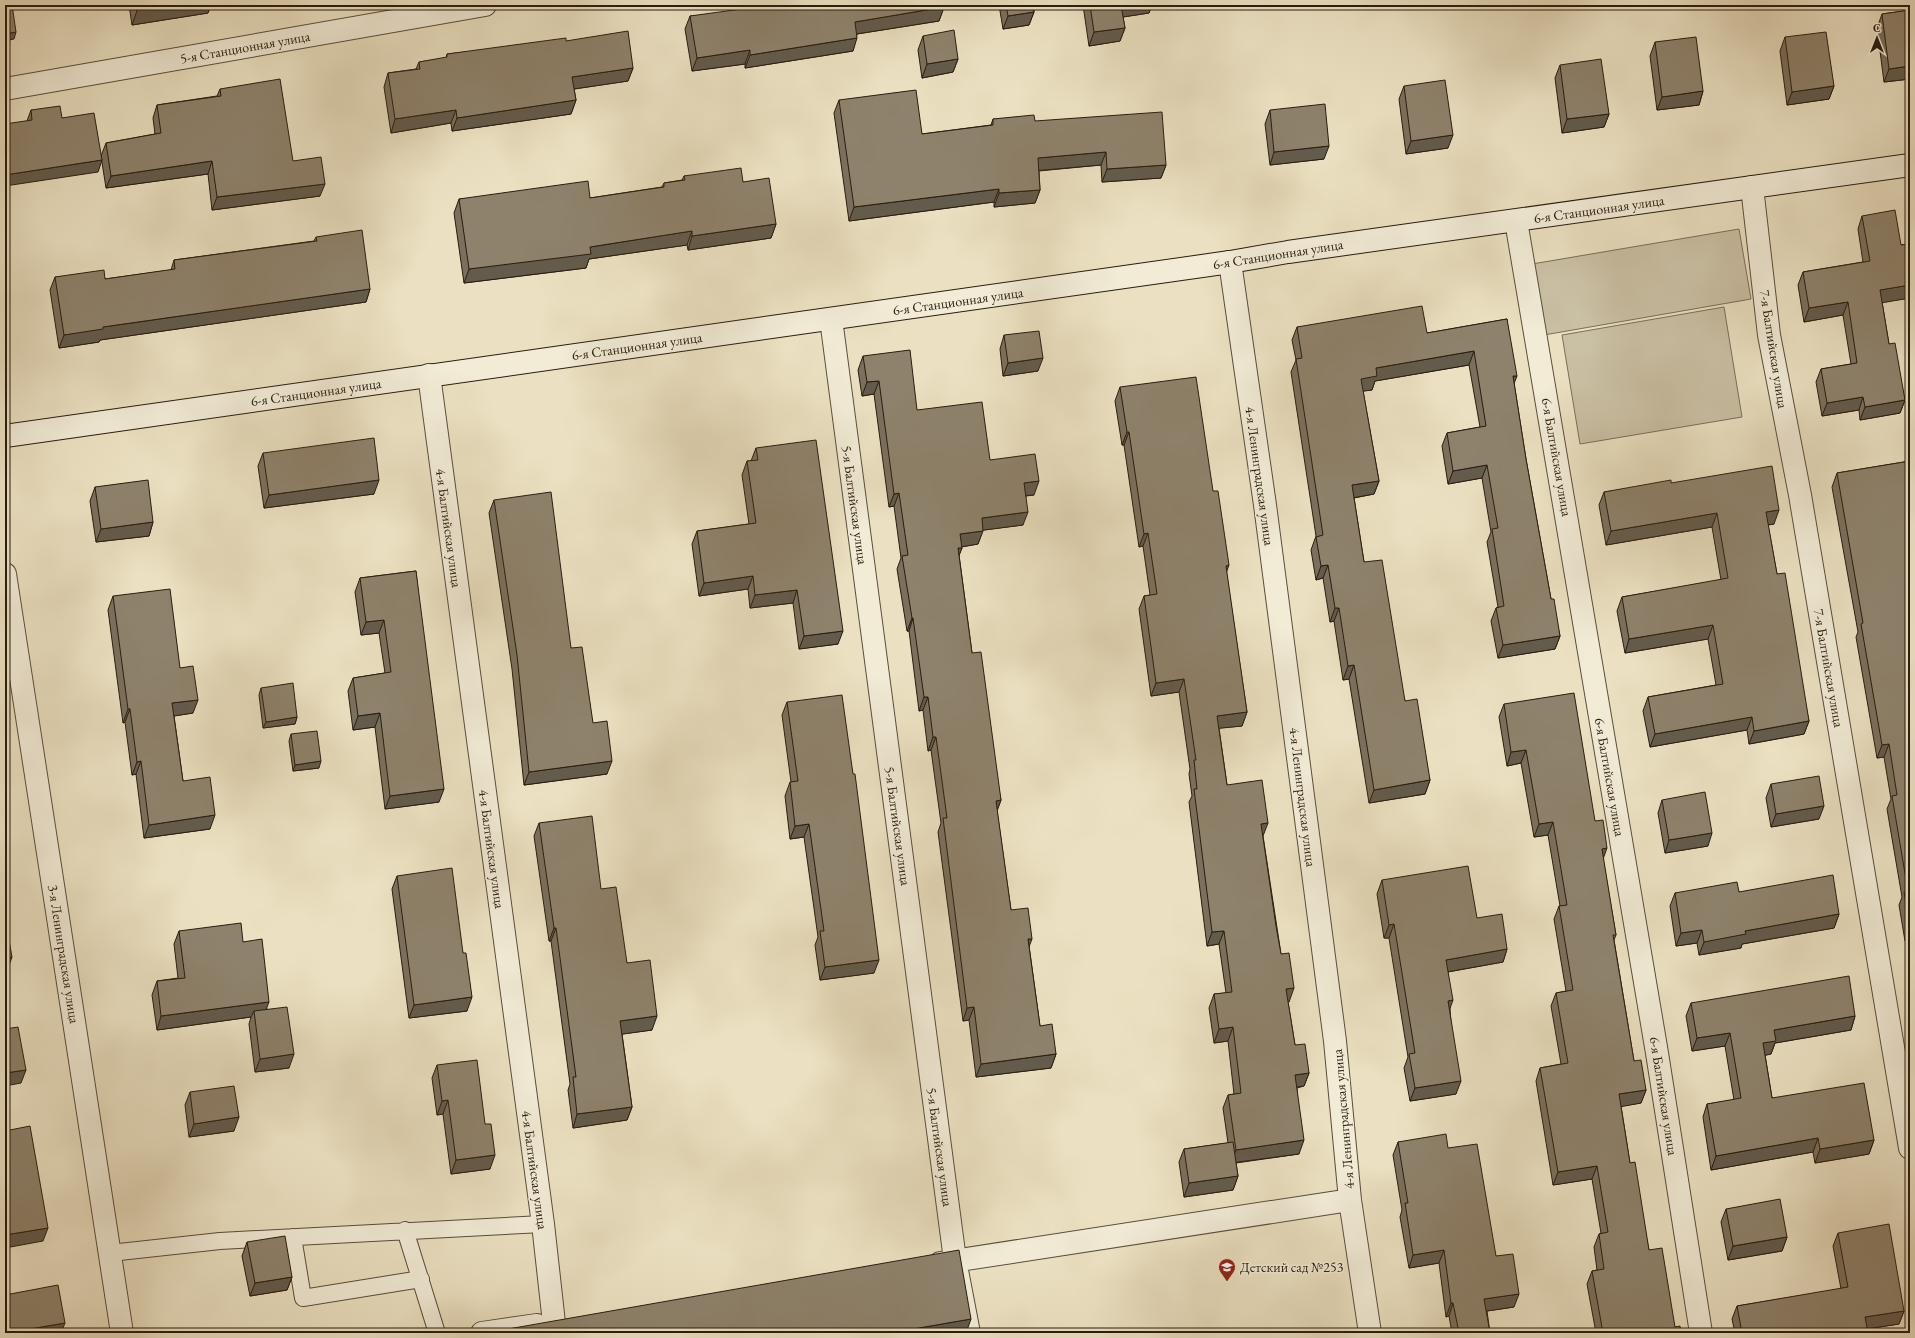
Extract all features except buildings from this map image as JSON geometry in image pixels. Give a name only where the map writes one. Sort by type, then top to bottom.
[{"type":"street","name":"5-я Станционная улица","points":[[5,90],[485,5]]},
{"type":"street","name":"6-я Станционная улица","points":[[5,436],[1230,262],[1288,252],[1910,165]]},
{"type":"street","name":"7-я Балтийская улица","points":[[1752,187],[1769,335],[1800,495],[1910,1148]]},
{"type":"street","name":"6-я Балтийская улица","points":[[1516,221],[1653,1029],[1701,1333]]},
{"type":"street","name":"4-я Ленинградская улица","points":[[1230,262],[1266,513],[1333,1025],[1350,1200],[1370,1333]]},
{"type":"street","name":"5-я Балтийская улица","points":[[831,319],[955,1260],[969,1333]]},
{"type":"street","name":"4-я Балтийская улица","points":[[429,376],[554,1323]]},
{"type":"street","name":"3-я Ленинградская улица","points":[[5,574],[122,1333]]},
{"type":"street","points":[[924,1265],[1350,1200]]},
{"type":"street","points":[[482,1333],[577,1319]]},
{"type":"lane","points":[[110,1253],[220,1241],[405,1230],[542,1224]]},
{"type":"lane","points":[[405,1230],[437,1333]]},
{"type":"lane","points":[[293,1237],[303,1298],[421,1279]]},
{"type":"shaded area","points":[[1739,229],[1751,299],[1544,335],[1532,264]]},
{"type":"shaded area","points":[[1724,307],[1742,417],[1580,444],[1562,335]]},
{"type":"place","name":"Детский сад №253","points":[[1227,1282]]}]
